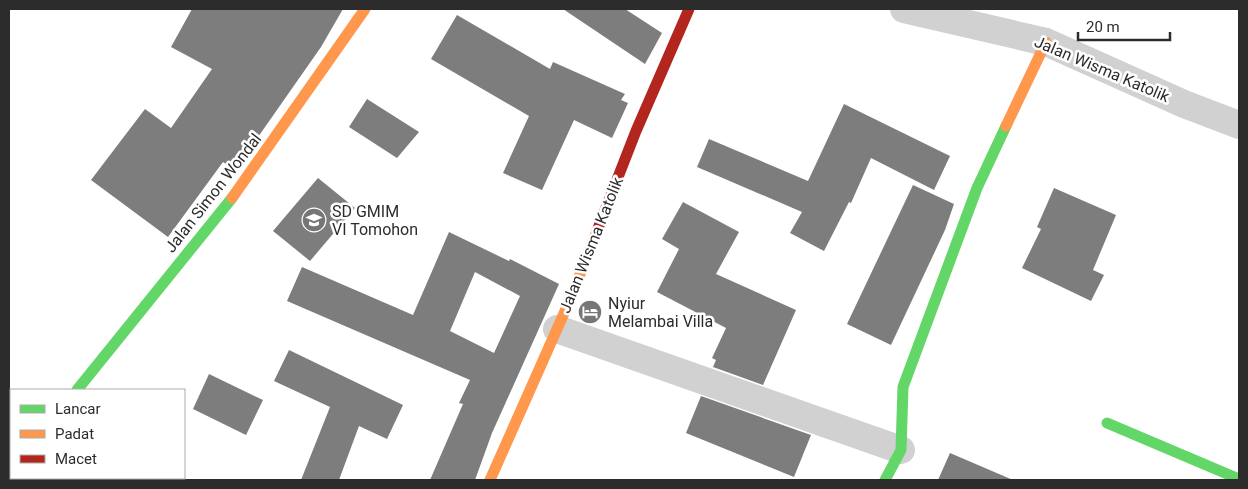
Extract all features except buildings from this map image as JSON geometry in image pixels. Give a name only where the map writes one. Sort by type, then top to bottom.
[{"type":"street","name":"Jalan Simon Wondal","points":[[78,389],[247,179],[360,19],[365,9]]},
{"type":"street","name":"Jalan Wisma Katolik","points":[[490,480],[557,329],[636,131],[688,9]]},
{"type":"street","name":"Jalan Wisma Katolik","points":[[904,9],[1046,42],[1184,104],[1239,125]]},
{"type":"street","points":[[884,480],[901,450],[903,386],[977,188],[1046,42]]},
{"type":"street","points":[[557,329],[901,450]]},
{"type":"street","points":[[1107,423],[1239,480]]},
{"type":"traffic: fast","points":[[885,480],[901,450],[903,387],[977,188],[1006,126]]},
{"type":"traffic: fast","points":[[78,389],[232,198]]},
{"type":"traffic: fast","points":[[1107,423],[1239,479]]},
{"type":"traffic: slow","points":[[232,198],[365,9]]},
{"type":"traffic: slow","points":[[1006,126],[1046,42]]},
{"type":"traffic: slow","points":[[490,480],[569,302],[597,231]]},
{"type":"traffic: jam","points":[[597,231],[636,131],[689,9]]},
{"type":"place","name":"SD GMIM VI Tomohon","points":[[314,220]]},
{"type":"place","name":"Nyiur Melambai Villa","points":[[590,312]]}]
